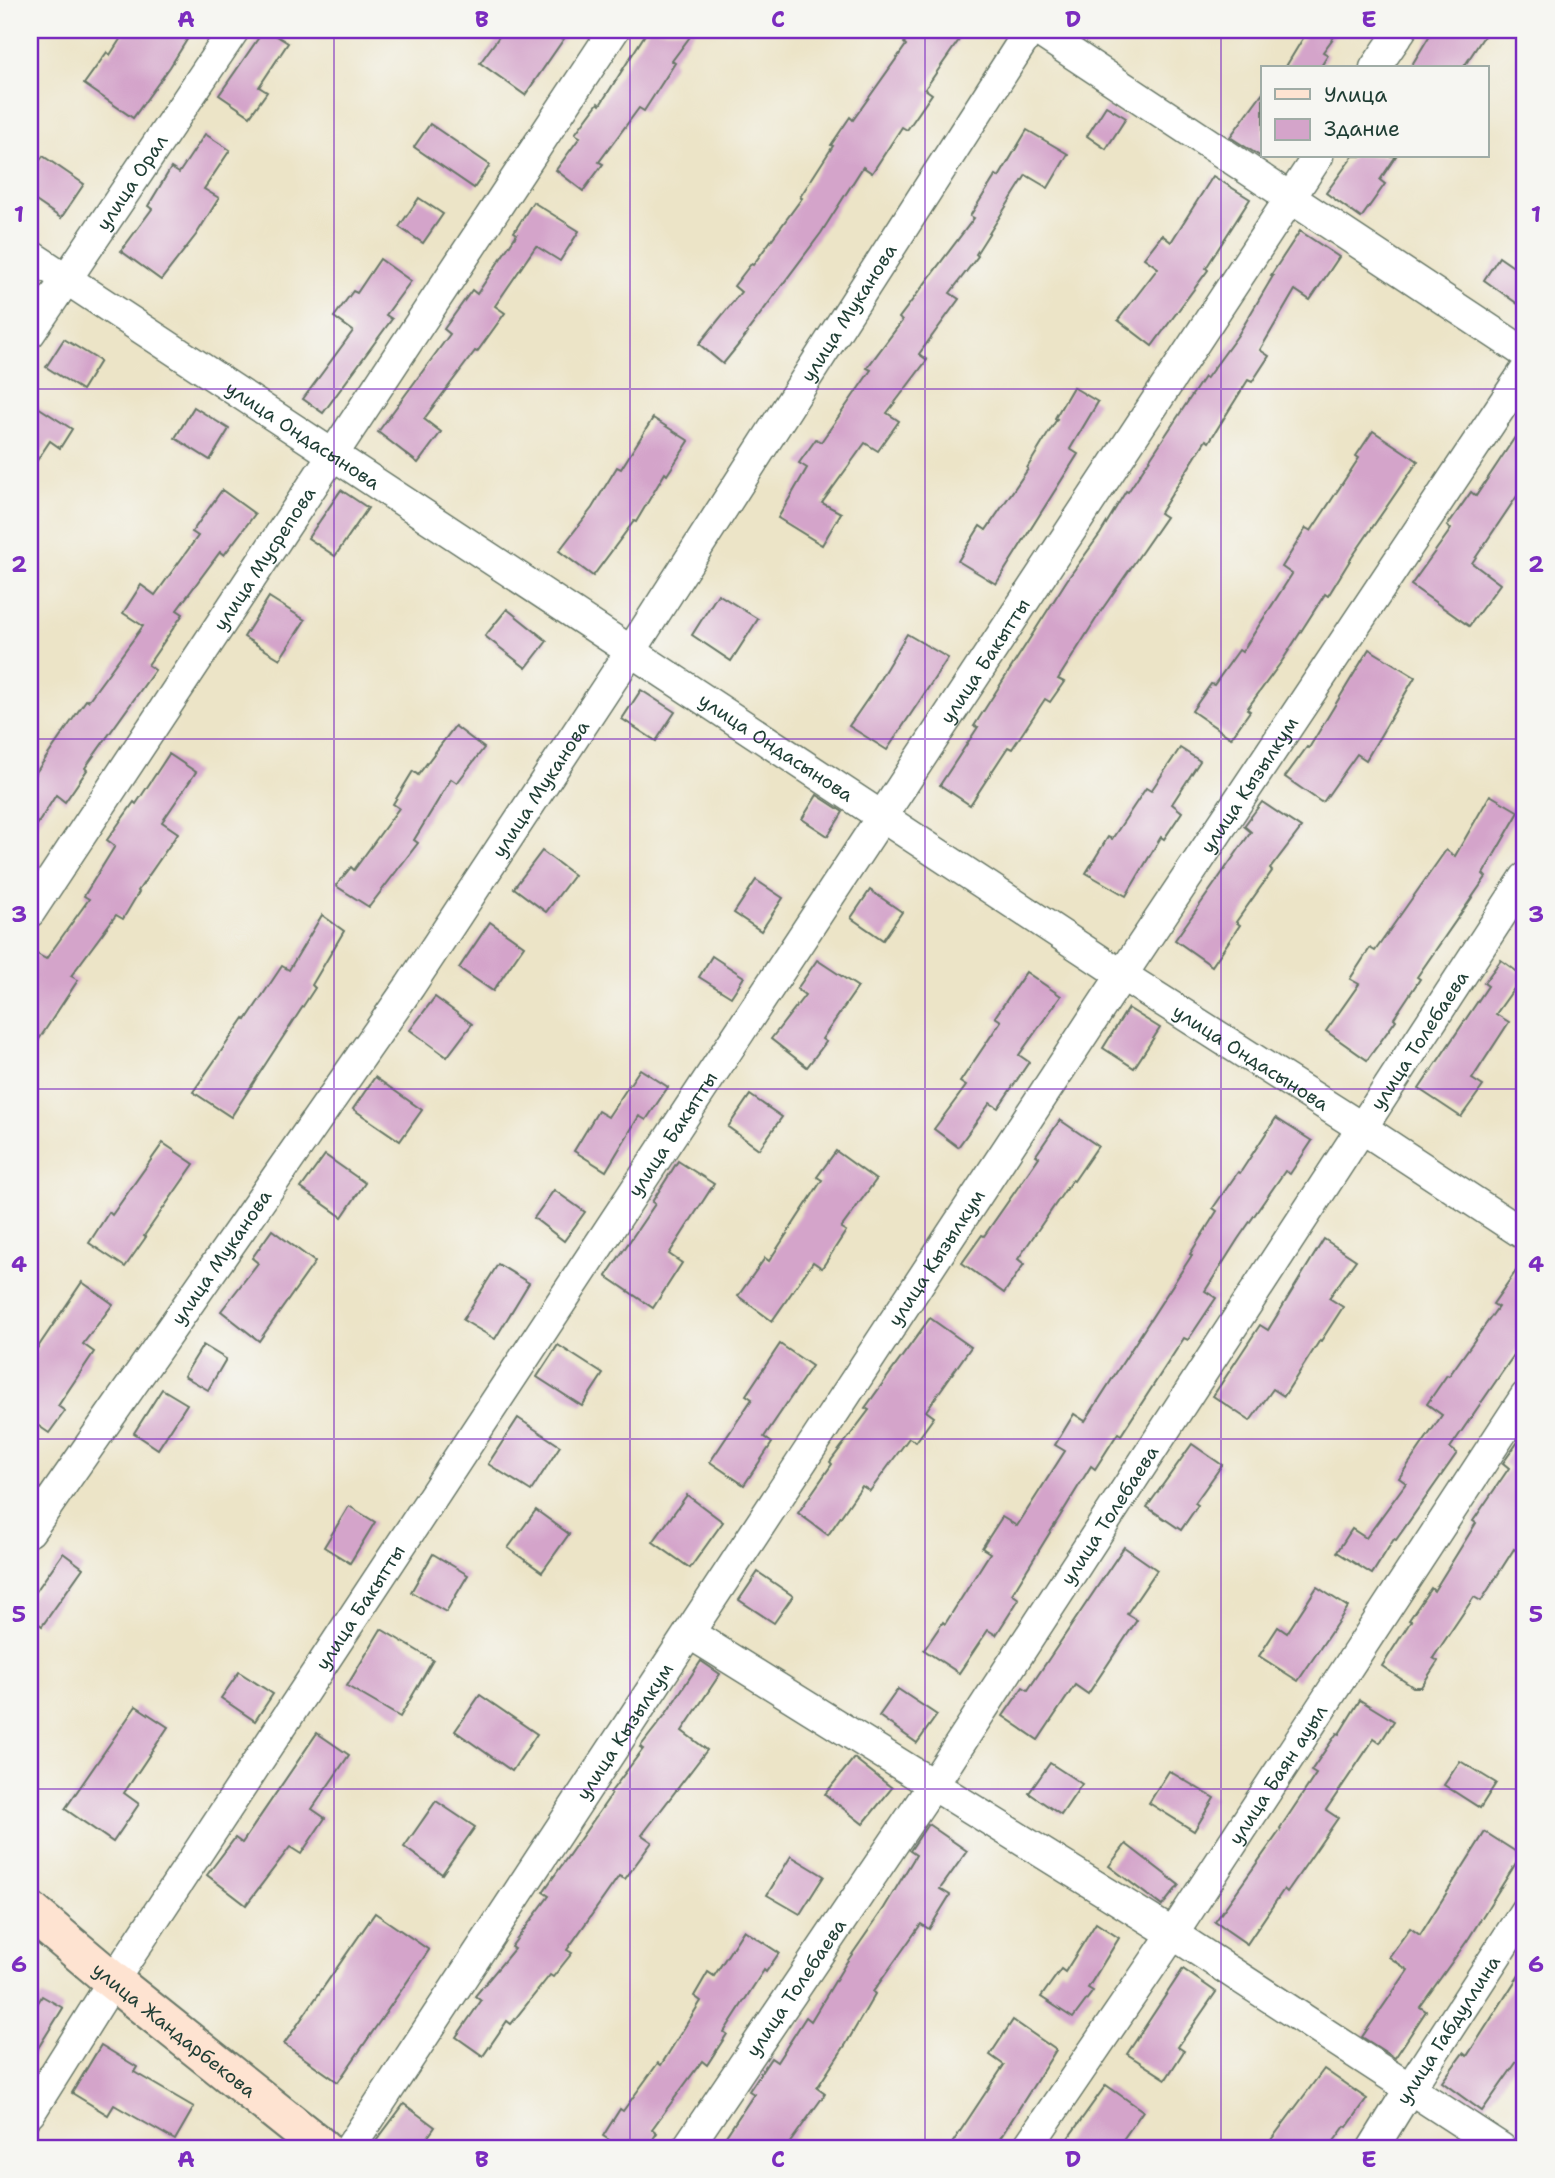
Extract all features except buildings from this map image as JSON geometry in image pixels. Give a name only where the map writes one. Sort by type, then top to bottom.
[{"type":"street","name":"улица Орал","points":[[30,333],[234,30]]},
{"type":"street","name":"улица Мусрепова","points":[[30,912],[614,30]]},
{"type":"street","name":"улица Муканова","points":[[30,1531],[410,986],[631,651],[1030,30]]},
{"type":"street","points":[[1037,30],[1525,353]]},
{"type":"street","points":[[1377,66],[1401,30]]},
{"type":"street","name":"улица Бакытты","points":[[30,2113],[113,1981],[1317,158]]},
{"type":"street","name":"улица Ондасынова","points":[[30,255],[1122,975],[1525,1235]]},
{"type":"street","name":"улица Кызылкум","points":[[350,2148],[1122,975],[1525,371]]},
{"type":"street","name":"улица Толебаева","points":[[687,2148],[933,1785],[1525,878]]},
{"type":"street","name":"улица Баян ауыл","points":[[1027,2148],[1173,1934],[1525,1397]]},
{"type":"street","points":[[689,1633],[1173,1934],[1502,2148]]},
{"type":"street","name":"улица Жандарбекова","points":[[30,1911],[322,2148]]},
{"type":"street","name":"улица Габдуллина","points":[[1373,2148],[1525,1911]]}]
